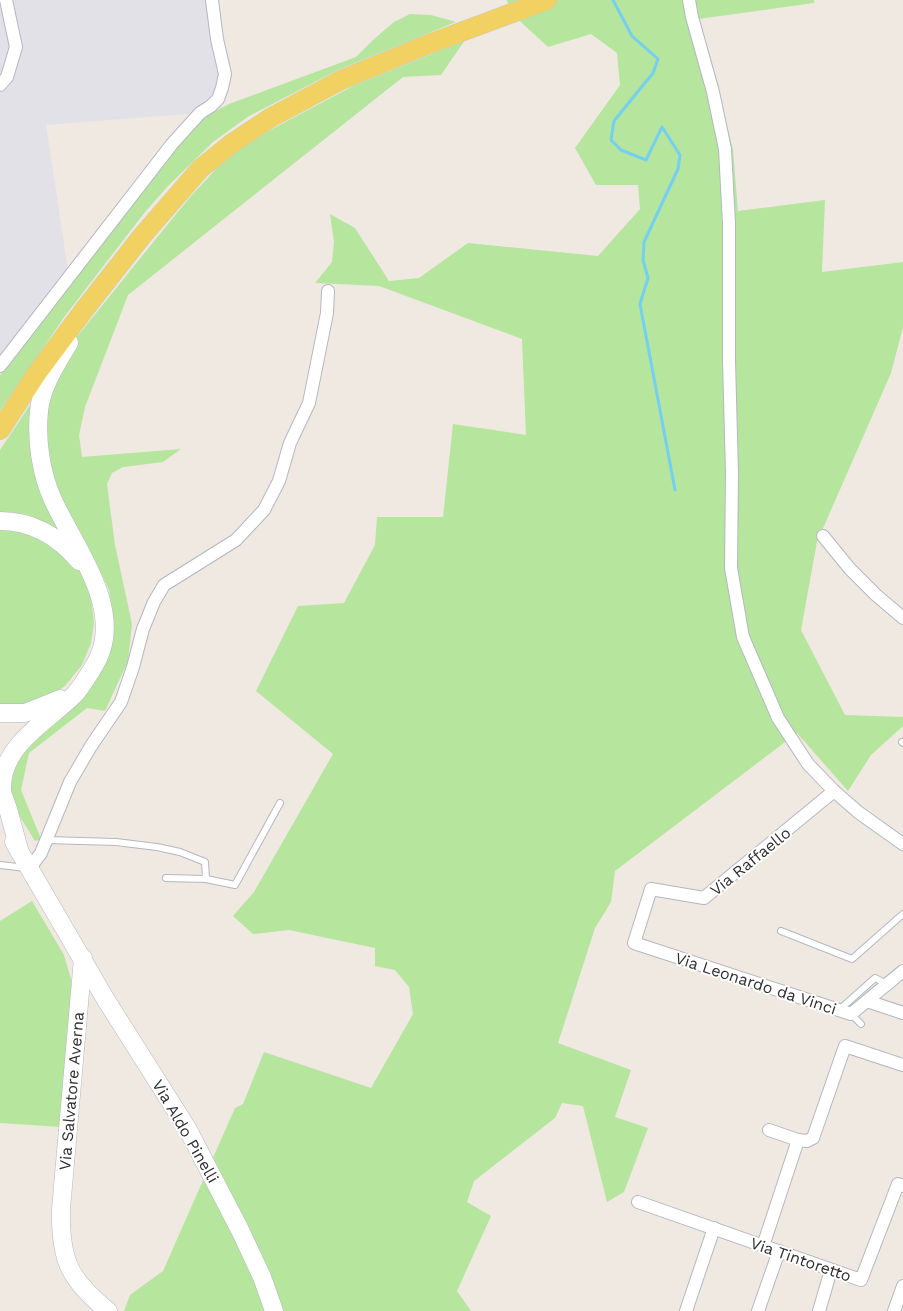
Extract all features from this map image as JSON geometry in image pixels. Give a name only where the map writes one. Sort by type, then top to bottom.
[{"type":"main road","points":[[0,430],[37,373],[84,310],[180,191],[200,169],[231,144],[270,118],[341,80],[426,45],[547,0]]},
{"type":"main road","points":[[0,747],[10,743],[33,728],[74,695],[100,654],[105,632],[99,592],[52,499],[44,474],[39,446],[39,410],[50,372],[75,333],[169,214],[180,191]]},
{"type":"main road","points":[[0,521],[11,521],[37,527],[61,543],[91,574]]},
{"type":"main road","points":[[4,714],[25,713],[56,701],[80,687]]},
{"type":"main road","points":[[20,853],[2,791],[3,774],[11,754],[33,728]]},
{"type":"main road","points":[[0,819],[83,958]]},
{"type":"main road","name":"Via Aldo Pinelli","points":[[83,958],[106,1000],[187,1128],[212,1173],[262,1277],[274,1311]]},
{"type":"main road","name":"Via Salvatore Averna","points":[[83,958],[61,1209],[61,1235],[64,1256],[70,1271],[82,1288],[108,1311]]},
{"type":"street","points":[[0,84],[7,77],[16,47],[6,0]]},
{"type":"street","points":[[0,366],[172,144],[200,113],[218,99],[224,74],[212,0]]},
{"type":"street","points":[[689,0],[726,149],[729,224],[729,360],[732,473],[731,568],[744,637],[778,718],[808,764],[858,812],[903,844]]},
{"type":"street","points":[[30,868],[41,853],[70,782],[91,746],[121,702],[143,629],[154,602],[164,585],[236,540],[264,510],[279,481],[290,443],[309,403],[327,313],[328,291]]},
{"type":"street","points":[[824,536],[850,569],[903,618]]},
{"type":"street","name":"Via Raffaello","points":[[634,943],[651,889],[704,898],[834,791]]},
{"type":"street","name":"Via Leonardo da Vinci","points":[[634,943],[851,1014],[903,971]]},
{"type":"street","points":[[867,1001],[903,1013]]},
{"type":"street","points":[[769,1130],[798,1140],[807,1141],[813,1138],[845,1046],[903,1064]]},
{"type":"street","points":[[764,1246],[798,1140]]},
{"type":"street","name":"Via Tintoretto","points":[[638,1202],[862,1280],[898,1184],[903,1186]]},
{"type":"street","points":[[686,1311],[714,1228]]},
{"type":"street","points":[[758,1311],[779,1251]]},
{"type":"street","points":[[819,1311],[832,1270]]},
{"type":"street","points":[[894,1311],[903,1286]]},
{"type":"lane","points":[[166,878],[206,879],[235,885],[280,803]]},
{"type":"lane","points":[[46,840],[116,842],[180,852],[205,862],[206,879]]},
{"type":"lane","points":[[0,865],[30,868]]},
{"type":"lane","points":[[781,931],[852,959],[903,914]]},
{"type":"lane","points":[[838,1010],[875,978],[887,984]]},
{"type":"lane","points":[[851,1014],[861,1024]]},
{"type":"shaded area","points":[[0,0],[212,0],[222,88],[200,113],[46,125],[69,277],[0,366]]},
{"type":"green space","points":[[506,0],[814,0],[814,3],[698,19],[733,150],[738,211],[825,200],[822,272],[903,262],[903,327],[891,373],[817,542],[801,630],[845,715],[903,717],[903,726],[871,755],[848,791],[797,733],[615,871],[611,902],[595,928],[558,1043],[631,1070],[615,1117],[648,1128],[624,1192],[607,1202],[583,1106],[562,1103],[555,1118],[474,1181],[467,1202],[491,1216],[457,1291],[471,1311],[124,1311],[130,1295],[163,1271],[235,1108],[243,1104],[264,1052],[371,1088],[413,1014],[409,987],[395,970],[375,966],[375,948],[289,930],[253,934],[233,916],[254,892],[333,754],[256,691],[298,606],[344,603],[375,545],[377,517],[443,517],[453,424],[526,435],[522,339],[379,286],[315,283],[332,262],[334,242],[330,214],[355,228],[389,281],[419,278],[468,243],[598,256],[640,209],[638,185],[596,185],[575,148],[620,85],[617,53],[591,34],[548,47],[521,22]]},
{"type":"green space","points":[[410,14],[431,15],[456,22],[338,70],[249,116],[213,142],[168,186],[145,212],[65,316],[0,411],[0,375],[191,129],[206,116],[229,104],[356,57],[394,22]]},
{"type":"green space","points":[[465,40],[441,75],[403,77],[128,295],[85,407],[79,435],[82,457],[181,449],[163,462],[123,467],[112,473],[107,484],[115,545],[132,624],[128,661],[105,711],[87,708],[29,753],[21,790],[41,839],[35,841],[14,807],[8,777],[18,753],[88,691],[103,668],[110,647],[112,618],[109,590],[95,560],[68,518],[46,463],[45,430],[49,399],[56,373],[76,338],[190,197],[217,168],[240,149],[272,129],[353,86]]},
{"type":"green space","points":[[30,405],[32,406],[64,535],[0,515],[0,450]]},
{"type":"green space","points":[[0,526],[18,526],[63,551],[81,573],[91,597],[94,623],[91,643],[82,665],[65,686],[46,699],[27,705],[0,706]]},
{"type":"green space","points":[[32,901],[64,955],[71,979],[71,1010],[62,1127],[0,1123],[0,921]]},
{"type":"waterway","points":[[613,0],[632,36],[658,59],[653,73],[614,121],[611,140],[621,150],[646,160],[662,127],[680,155],[678,169],[644,242],[643,260],[648,278],[640,304],[675,490]]}]
